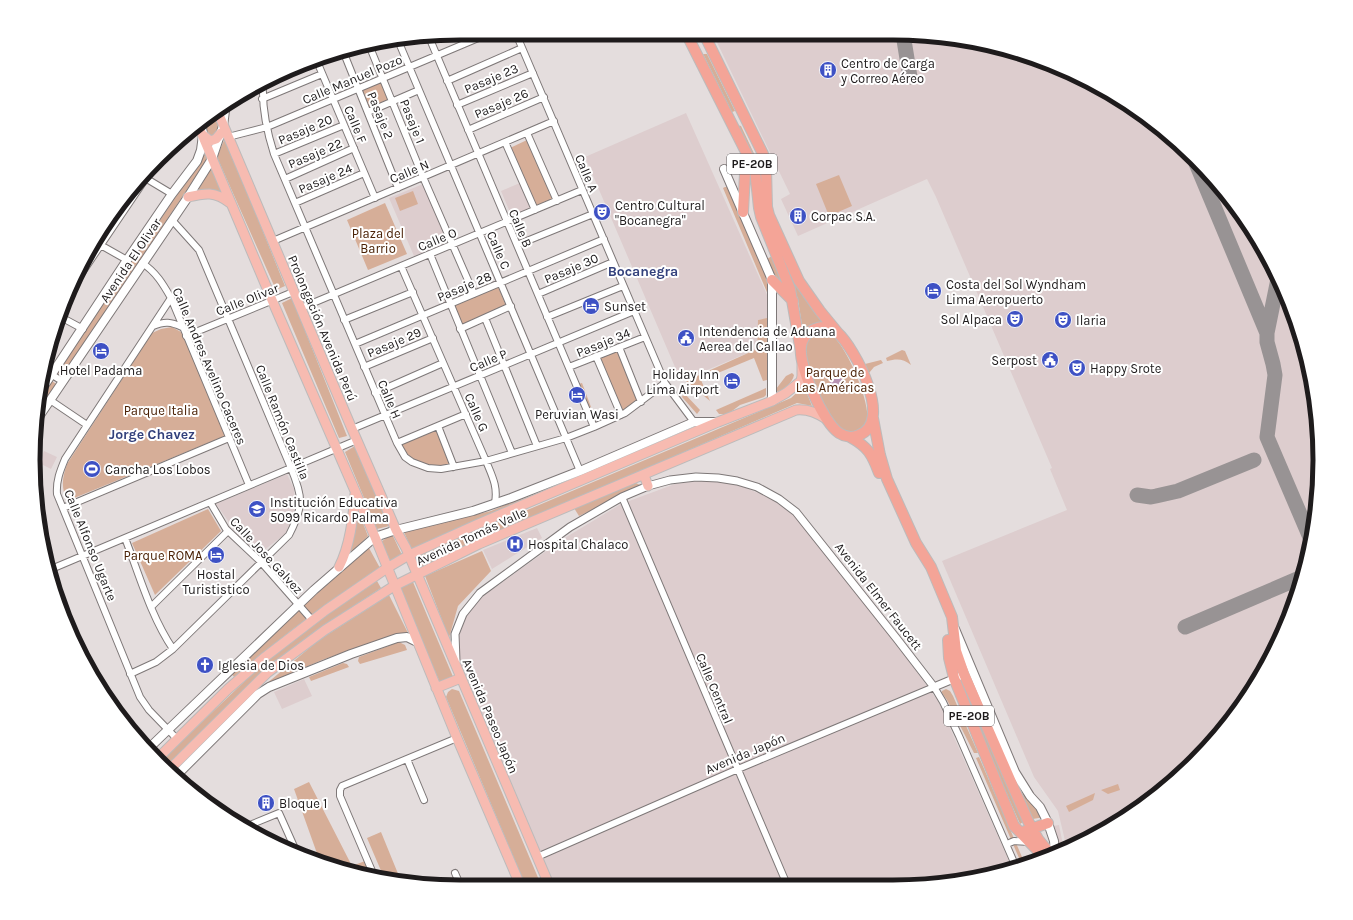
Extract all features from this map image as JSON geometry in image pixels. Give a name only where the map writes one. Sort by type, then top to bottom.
[{"type":"highway","name":"PE-20B","points":[[690,40],[755,170],[758,208],[788,284],[793,301],[802,356],[808,381],[828,421],[839,433],[850,437],[861,444],[872,455],[908,540],[926,573],[943,611],[947,625],[949,658],[954,678],[1016,829],[1040,853]]},
{"type":"highway","name":"PE-20B","points":[[707,40],[763,154],[766,168],[768,212],[782,245],[799,281],[820,311],[857,358],[863,372],[871,396],[873,418],[880,455],[887,479],[916,543],[931,568],[952,617],[954,625],[953,637],[956,652],[964,674],[1031,829],[1047,851]]},
{"type":"highway","points":[[743,212],[746,152]]},
{"type":"highway","points":[[772,280],[793,301]]},
{"type":"highway","points":[[802,356],[803,340],[811,331],[818,328],[827,328],[838,333]]},
{"type":"highway","points":[[850,437],[861,435],[865,432],[872,423],[873,418]]},
{"type":"highway","points":[[1016,829],[1026,831],[1048,823]]},
{"type":"main road","name":"Avenida El Olivar","points":[[43,410],[142,262],[188,197],[212,159],[224,132],[225,112]]},
{"type":"main road","name":"Prolongación Avenida Perú","points":[[219,117],[224,132],[273,241],[293,292],[352,429],[396,530],[409,555]]},
{"type":"main road","name":"Avenida El Olivar","points":[[48,381],[127,260],[172,194],[197,161],[201,150],[202,128]]},
{"type":"main road","points":[[200,130],[272,300],[375,537],[436,688],[518,880]]},
{"type":"main road","points":[[203,135],[207,139],[213,141],[224,132]]},
{"type":"main road","points":[[724,169],[772,280],[772,401]]},
{"type":"main road","points":[[188,197],[212,194],[221,196],[231,204]]},
{"type":"main road","name":"Avenida Tomás Valle","points":[[161,755],[228,689],[265,657],[312,620],[387,568],[409,555],[718,422],[772,401],[786,393],[801,381],[802,356]]},
{"type":"main road","name":"Avenida Tomás Valle","points":[[173,766],[267,673],[325,630],[394,586],[479,544],[796,410],[805,409],[814,412],[828,421]]},
{"type":"main road","name":"Avenida Tomás Valle","points":[[152,745],[298,605],[339,567],[375,537],[495,503],[580,470],[694,422],[718,422]]},
{"type":"main road","points":[[644,475],[648,486]]},
{"type":"main road","points":[[339,567],[346,552],[354,508],[355,493]]},
{"type":"main road","name":"Avenida Paseo Japón","points":[[409,555],[547,880]]},
{"type":"main road","points":[[954,625],[1015,772],[1030,796],[1040,807],[1048,823],[1054,841],[1054,848]]},
{"type":"main road","points":[[179,773],[258,694],[269,687],[351,654],[397,638],[407,637],[417,642]]},
{"type":"main road","points":[[436,688],[460,674]]},
{"type":"street","name":"Calle Manuel Pozo","points":[[224,132],[266,127],[475,40]]},
{"type":"street","name":"Calle A","points":[[519,40],[665,383],[694,422]]},
{"type":"street","name":"Calle B","points":[[430,41],[594,427]]},
{"type":"street","name":"Calle C","points":[[400,45],[580,470]]},
{"type":"street","points":[[448,81],[522,48]]},
{"type":"street","name":"Pasaje 1","points":[[371,50],[423,177],[474,294]]},
{"type":"street","name":"Pasaje 2","points":[[345,56],[398,188]]},
{"type":"street","name":"Calle F","points":[[318,65],[375,198]]},
{"type":"street","name":"Pasaje 23","points":[[457,105],[533,73]]},
{"type":"street","points":[[262,99],[322,74]]},
{"type":"street","name":"Calle H","points":[[263,89],[262,99],[266,127],[274,154],[375,393],[397,443],[405,457],[420,466],[433,469],[486,461],[566,438],[594,427],[620,415],[665,383]]},
{"type":"street","points":[[368,112],[419,90]]},
{"type":"street","name":"Pasaje 26","points":[[468,130],[544,97]]},
{"type":"street","name":"Calle N","points":[[273,241],[554,121]]},
{"type":"street","name":"Pasaje 20","points":[[274,154],[344,125]]},
{"type":"street","points":[[527,133],[557,201]]},
{"type":"street","points":[[505,142],[535,210]]},
{"type":"street","name":"Pasaje 22","points":[[285,178],[354,148]]},
{"type":"street","name":"Pasaje 24","points":[[295,203],[364,173]]},
{"type":"street","points":[[148,179],[172,194]]},
{"type":"street","name":"Calle O","points":[[301,308],[582,190]]},
{"type":"street","points":[[124,208],[134,195]]},
{"type":"street","points":[[517,245],[593,214]]},
{"type":"street","name":"Calle Ramón Castilla","points":[[130,674],[156,662],[173,649],[289,535],[298,519],[301,498],[291,468],[199,250],[172,220]]},
{"type":"street","name":"Pasaje 28","points":[[355,344],[604,239]]},
{"type":"street","points":[[100,244],[127,260]]},
{"type":"street","points":[[430,254],[512,453]]},
{"type":"street","name":"Calle Andres Avelino Caceres","points":[[142,262],[148,266],[161,280],[171,298],[249,485]]},
{"type":"street","name":"Pasaje 30","points":[[538,294],[613,262]]},
{"type":"street","name":"Calle G","points":[[401,266],[496,486],[497,493],[495,503]]},
{"type":"street","points":[[547,317],[623,286]]},
{"type":"street","name":"Calle Olivar","points":[[186,336],[293,292]]},
{"type":"street","points":[[344,320],[412,292]]},
{"type":"street","name":"Calle Alfonso Ugarte","points":[[171,298],[65,459],[56,487],[57,494],[144,705],[167,730],[178,739]]},
{"type":"street","points":[[460,328],[510,306]]},
{"type":"street","name":"Calle P","points":[[352,429],[634,311]]},
{"type":"street","points":[[485,318],[537,446]]},
{"type":"street","points":[[64,319],[83,329]]},
{"type":"street","points":[[153,326],[166,322],[172,322],[182,327]]},
{"type":"street","name":"Pasaje 34","points":[[569,367],[645,337]]},
{"type":"street","name":"Pasaje 29","points":[[364,367],[432,338]]},
{"type":"street","points":[[619,347],[640,402]]},
{"type":"street","points":[[596,356],[620,415]]},
{"type":"street","points":[[375,393],[443,363]]},
{"type":"street","points":[[49,373],[62,381]]},
{"type":"street","points":[[50,400],[87,425]]},
{"type":"street","points":[[397,443],[466,414]]},
{"type":"street","points":[[438,426],[454,467]]},
{"type":"street","points":[[63,508],[229,438]]},
{"type":"street","points":[[54,568],[357,440]]},
{"type":"street","name":"Avenida Elmer Faucett","points":[[622,498],[648,486],[670,480],[696,477],[718,478],[737,481],[757,487],[779,499],[796,512],[934,687],[959,736],[1014,862]]},
{"type":"street","points":[[460,674],[455,656],[456,634],[463,614],[480,593],[570,527],[622,498]]},
{"type":"street","name":"Calle Central","points":[[622,498],[785,880]]},
{"type":"street","name":"Calle Jose Galvez","points":[[210,502],[228,531],[261,562],[312,620]]},
{"type":"street","points":[[151,606],[228,531]]},
{"type":"street","points":[[125,538],[151,606],[166,639],[173,649]]},
{"type":"street","name":"Avenida Japón","points":[[537,856],[738,768],[964,674]]},
{"type":"street","points":[[372,871],[340,796],[342,786],[457,738]]},
{"type":"street","points":[[407,759],[424,800]]},
{"type":"street","points":[[251,825],[280,812],[294,846]]},
{"type":"street","points":[[1007,844],[1014,841],[1030,842]]},
{"type":"street","points":[[455,873],[458,880]]},
{"type":"shaded area","points":[[716,40],[893,40],[920,41],[975,48],[1028,62],[1079,83],[1126,111],[1170,144],[1209,183],[1226,204],[1257,250],[1281,299],[1299,351],[1305,378],[1312,433],[1313,460],[1312,487],[1305,542],[1299,569],[1281,621],[1257,670],[1242,693],[1209,737],[1190,757],[1170,776],[1126,809],[1103,824],[1066,843],[1058,811],[1034,777],[942,561],[1067,510],[1050,469],[1052,468],[927,179],[798,236],[781,199],[790,194]]},
{"type":"shaded area","points":[[686,113],[768,297],[767,318],[758,320],[757,349],[681,381],[585,157]]},
{"type":"shaded area","points":[[520,183],[531,209],[512,217],[501,191]]},
{"type":"shaded area","points":[[423,184],[448,243],[414,256],[389,198]]},
{"type":"shaded area","points":[[834,373],[840,377],[843,383],[843,388],[840,392],[834,389],[830,384],[831,375]]},
{"type":"shaded area","points":[[44,451],[57,457],[51,469],[40,464]]},
{"type":"shaded area","name":"Institución Educativa 5099 Ricardo Palma","points":[[287,474],[294,489],[294,515],[285,534],[259,554],[239,536],[216,504]]},
{"type":"shaded area","points":[[700,481],[723,482],[744,487],[775,500],[796,517],[870,608],[938,701],[1010,864],[975,872],[948,876],[893,880],[552,880],[461,674],[459,636],[465,616],[482,597],[568,536],[621,504],[675,484]]},
{"type":"shaded area","name":"Hospital Chalaco","points":[[537,528],[542,538],[492,569],[483,550]]},
{"type":"shaded area","points":[[304,679],[312,696],[282,709],[274,692]]},
{"type":"shaded area","points":[[1059,825],[1063,844],[1058,846],[1053,826]]},
{"type":"green space","points":[[703,54],[707,54],[735,111],[732,112]]},
{"type":"green space","points":[[381,82],[390,101],[369,110],[361,91]]},
{"type":"green space","points":[[217,118],[218,126],[214,136],[209,137],[205,126]]},
{"type":"green space","points":[[737,125],[741,126],[758,162],[759,169]]},
{"type":"green space","points":[[225,138],[285,286],[276,290],[217,157]]},
{"type":"green space","points":[[527,140],[554,199],[536,207],[510,148]]},
{"type":"green space","points":[[204,155],[207,155],[208,158],[64,374],[59,376],[58,371]]},
{"type":"green space","points":[[212,167],[222,193],[216,190],[203,190],[197,192]]},
{"type":"green space","points":[[839,175],[852,206],[829,216],[816,184]]},
{"type":"green space","points":[[728,187],[768,280],[769,297],[723,188]]},
{"type":"green space","points":[[413,191],[418,204],[400,211],[395,198]]},
{"type":"green space","name":"Plaza del Barrio","points":[[385,203],[407,254],[368,270],[347,220]]},
{"type":"green space","points":[[772,256],[782,279],[784,289],[778,281],[767,259]]},
{"type":"green space","points":[[792,278],[824,323],[810,325],[803,331],[798,300]]},
{"type":"green space","points":[[497,284],[506,306],[461,326],[451,305]]},
{"type":"green space","points":[[292,298],[347,436],[339,438],[282,303]]},
{"type":"green space","points":[[767,318],[767,380],[763,381],[754,358],[701,380],[710,401],[686,381],[757,349],[758,320]]},
{"type":"green space","name":"Parque Italia","points":[[172,327],[181,332],[185,339],[225,436],[67,501],[63,482],[67,464],[152,333],[161,329]]},
{"type":"green space","name":"Parque de Las Américas","points":[[818,333],[828,333],[836,340],[850,361],[862,389],[868,414],[867,423],[856,433],[841,431],[826,410],[814,382],[806,353],[806,346],[807,341]]},
{"type":"green space","points":[[902,350],[905,351],[911,365],[905,361],[899,360],[887,361],[886,358]]},
{"type":"green space","points":[[617,351],[638,402],[623,412],[599,358]]},
{"type":"green space","points":[[881,360],[883,363],[874,367],[869,373],[865,364]]},
{"type":"green space","points":[[792,373],[794,375],[790,383],[782,390],[776,392],[776,389],[786,376]]},
{"type":"green space","points":[[52,381],[56,384],[45,401],[46,389]]},
{"type":"green space","points":[[582,383],[591,407],[588,408],[578,384]]},
{"type":"green space","points":[[804,386],[812,406],[797,403],[422,566],[419,556],[791,398]]},
{"type":"green space","points":[[766,388],[766,395],[764,397],[740,405],[728,414],[719,414],[716,410]]},
{"type":"green space","points":[[684,393],[700,410],[697,414],[682,397]]},
{"type":"green space","points":[[693,426],[699,426],[412,551],[404,532],[491,511]]},
{"type":"green space","points":[[436,428],[451,466],[428,466],[416,462],[410,458],[400,444]]},
{"type":"green space","points":[[355,446],[389,526],[377,529],[345,452]]},
{"type":"green space","points":[[636,483],[642,486],[579,516],[574,508]]},
{"type":"green space","points":[[357,508],[368,536],[348,557]]},
{"type":"green space","name":"Parque ROMA","points":[[208,509],[221,531],[155,595],[132,543]]},
{"type":"green space","points":[[389,536],[393,536],[402,555],[389,561],[381,542]]},
{"type":"green space","points":[[369,548],[380,568],[293,629],[234,677],[231,673],[305,604]]},
{"type":"green space","points":[[482,551],[491,571],[458,606],[449,638],[425,576]]},
{"type":"green space","points":[[377,581],[381,588],[334,619],[170,764],[164,758],[266,661],[308,627]]},
{"type":"green space","points":[[413,582],[454,679],[441,685],[399,588]]},
{"type":"green space","points":[[389,595],[408,633],[399,633],[322,660],[266,684],[319,640]]},
{"type":"green space","points":[[399,642],[405,645],[407,650],[360,664],[358,661],[359,657]]},
{"type":"green space","points":[[343,663],[347,664],[349,667],[311,681],[309,677]]},
{"type":"green space","points":[[961,688],[965,688],[1023,822],[1020,824]]},
{"type":"green space","points":[[452,689],[459,691],[539,880],[523,880],[446,697],[448,692]]},
{"type":"green space","points":[[946,689],[950,691],[953,696],[978,753],[974,753],[942,693],[942,691]]},
{"type":"green space","points":[[979,757],[1023,860],[1020,860],[976,758]]},
{"type":"green space","points":[[1016,776],[1044,817],[1033,819],[1012,777]]},
{"type":"green space","points":[[309,782],[352,866],[365,861],[368,870],[351,866],[318,855],[294,789]]},
{"type":"green space","points":[[1118,784],[1120,790],[1108,794],[1101,790]]},
{"type":"green space","points":[[1095,793],[1093,800],[1069,812],[1066,806]]},
{"type":"green space","points":[[381,832],[399,875],[382,873],[367,838]]},
{"type":"taxiway","points":[[904,40],[910,77]]},
{"type":"taxiway","points":[[1201,174],[1267,333]]},
{"type":"taxiway","points":[[1276,288],[1267,333],[1267,342],[1275,375],[1267,437],[1307,530]]},
{"type":"taxiway","points":[[1137,495],[1151,497],[1178,491],[1254,460]]},
{"type":"taxiway","points":[[1185,627],[1296,580]]},
{"type":"place","name":"Centro de Carga y Correo Aéreo","points":[[828,70]]},
{"type":"place","name":"Centro Cultural \"Bocanegra\"","points":[[602,212]]},
{"type":"place","name":"Corpac S.A.","points":[[798,216]]},
{"type":"place","name":"Costa del Sol Wyndham Lima Aeropuerto","points":[[933,291]]},
{"type":"place","name":"Sunset","points":[[591,306]]},
{"type":"place","name":"Sol Alpaca","points":[[1015,319]]},
{"type":"place","name":"Ilaria","points":[[1063,320]]},
{"type":"place","name":"Intendencia de Aduana Aerea del Callao","points":[[686,338]]},
{"type":"place","name":"Hotel Padama","points":[[101,351]]},
{"type":"place","name":"Serpost","points":[[1050,360]]},
{"type":"place","name":"Happy Srote","points":[[1077,368]]},
{"type":"place","name":"Holiday Inn Lima Airport","points":[[732,381]]},
{"type":"place","name":"Peruvian Wasi","points":[[577,395]]},
{"type":"place","name":"Cancha Los Lobos","points":[[92,469]]},
{"type":"place","name":"Institución Educativa 5099 Ricardo Palma","points":[[257,509]]},
{"type":"place","name":"Hospital Chalaco","points":[[515,544]]},
{"type":"place","name":"Hostal Turististico","points":[[216,555]]},
{"type":"place","name":"Iglesia de Dios","points":[[205,665]]},
{"type":"place","name":"Bloque 1","points":[[266,803]]},
{"type":"district","name":"Bocanegra","points":[[643,271]]},
{"type":"district","name":"Jorge Chavez","points":[[152,434]]}]
